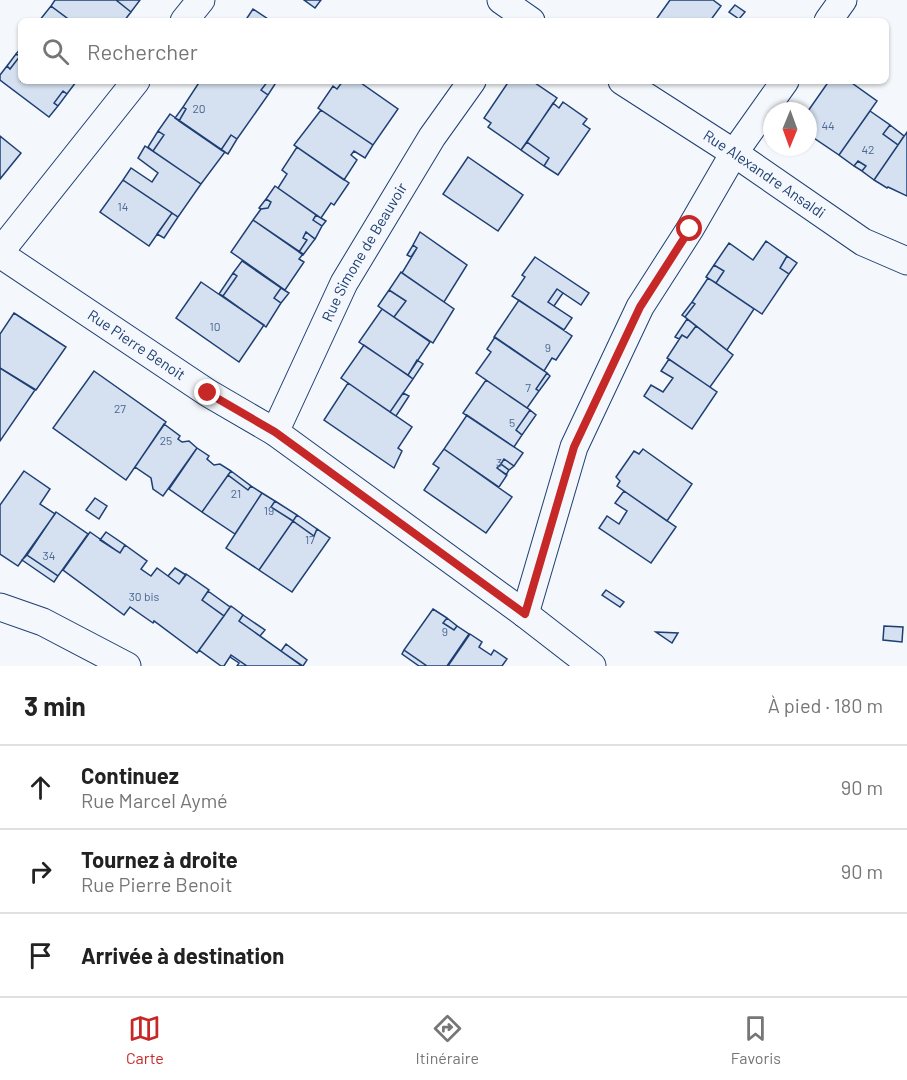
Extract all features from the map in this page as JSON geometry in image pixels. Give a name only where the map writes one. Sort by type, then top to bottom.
[{"type":"street","points":[[186,18],[201,0]]},
{"type":"street","points":[[830,18],[843,0]]},
{"type":"street","points":[[0,253],[134,84]]},
{"type":"street","name":"Rue Simone de Beauvoir","points":[[275,432],[344,283],[432,137],[470,84]]},
{"type":"street","name":"Rue Alexandre Ansaldi","points":[[627,84],[734,153],[863,242],[907,261]]},
{"type":"street","points":[[525,614],[574,447],[640,307],[690,229],[734,153],[783,84]]},
{"type":"street","name":"Rue Pierre Benoit","points":[[0,253],[208,393],[275,432],[525,614],[592,666]]},
{"type":"street","points":[[0,607],[43,622],[127,666]]},
{"type":"building","points":[[55,0],[116,0],[131,12],[126,18],[67,18],[51,6]]},
{"type":"building","points":[[116,0],[140,0],[131,12]]},
{"type":"building","points":[[304,0],[321,0],[315,8]]},
{"type":"building","points":[[670,0],[713,0],[721,6],[712,18],[657,18]]},
{"type":"building","points":[[735,5],[745,12],[738,18],[729,12]]},
{"type":"building","points":[[51,6],[67,18],[41,18]]},
{"type":"building","points":[[253,9],[266,18],[247,18]]},
{"type":"building","points":[[16,54],[18,55],[10,69],[7,66]]},
{"type":"building","points":[[18,59],[18,84],[74,84],[67,94],[63,91],[54,103],[58,106],[49,117],[0,80],[0,75],[7,66],[10,69]]},
{"type":"building","points":[[198,84],[266,84],[261,90],[268,95],[237,139],[231,135],[221,150],[179,121],[186,109],[183,107]]},
{"type":"building","points":[[266,84],[275,84],[268,95],[261,90]]},
{"type":"building","points":[[341,84],[362,84],[398,109],[373,145],[318,108],[333,86],[337,89]]},
{"type":"building","points":[[507,84],[536,84],[557,98],[521,150],[488,127],[491,123],[484,118]]},
{"type":"building","points":[[827,84],[853,84],[877,101],[839,155],[817,140],[817,102],[814,102]]},
{"type":"building","points":[[63,91],[67,94],[58,106],[54,103]]},
{"type":"building","points":[[563,102],[587,119],[583,124],[590,129],[558,175],[544,166],[549,158],[527,142],[553,103],[559,108]]},
{"type":"building","points":[[183,107],[186,109],[179,121],[175,118]]},
{"type":"building","points":[[321,110],[373,145],[365,158],[354,151],[351,155],[357,160],[344,180],[294,145]]},
{"type":"building","points":[[870,111],[890,125],[883,134],[898,145],[874,180],[862,171],[866,166],[858,161],[854,166],[839,155]]},
{"type":"building","points":[[170,114],[225,152],[201,184],[153,151],[164,135],[158,131]]},
{"type":"building","points":[[890,125],[904,136],[898,145],[883,134]]},
{"type":"building","points":[[158,131],[164,135],[153,151],[148,147]]},
{"type":"building","points":[[907,132],[907,196],[874,180]]},
{"type":"building","points":[[231,135],[237,139],[228,154],[221,150]]},
{"type":"building","points":[[0,136],[21,153],[0,179]]},
{"type":"building","points":[[527,142],[549,158],[544,166],[521,150]]},
{"type":"building","points":[[145,146],[201,184],[178,217],[123,180],[131,168],[152,182],[158,173],[138,158]]},
{"type":"building","points":[[297,147],[349,183],[334,205],[331,203],[321,218],[278,188],[287,174],[282,170]]},
{"type":"building","points":[[468,157],[523,195],[498,231],[443,194]]},
{"type":"building","points":[[858,161],[866,166],[862,171],[854,166]]},
{"type":"building","points":[[123,180],[172,213],[149,246],[100,212]]},
{"type":"building","points":[[275,186],[316,215],[313,220],[322,226],[315,239],[306,232],[303,238],[307,240],[299,252],[253,220],[261,209],[268,208],[271,202],[266,199]]},
{"type":"building","points":[[266,199],[271,202],[268,208],[259,208]]},
{"type":"building","points":[[172,213],[178,217],[164,238],[157,234]]},
{"type":"building","points":[[316,215],[326,221],[322,226],[313,220]]},
{"type":"building","points":[[253,220],[303,254],[299,259],[304,262],[285,290],[231,252]]},
{"type":"building","points":[[306,232],[315,239],[303,255],[299,252],[307,240],[303,238]]},
{"type":"building","points":[[420,232],[467,265],[444,302],[402,273],[417,248],[413,245]]},
{"type":"building","points":[[766,241],[787,256],[780,268],[789,274],[762,314],[716,283],[724,271],[714,265],[729,243],[753,260]]},
{"type":"building","points":[[413,245],[417,248],[411,257],[407,255]]},
{"type":"building","points":[[787,256],[797,263],[789,274],[780,268]]},
{"type":"building","points":[[535,257],[589,293],[581,305],[557,289],[548,302],[572,318],[564,330],[512,296],[525,277],[522,275]]},
{"type":"building","points":[[242,261],[281,288],[274,298],[281,303],[266,327],[223,296],[237,276],[233,273]]},
{"type":"building","points":[[714,265],[724,271],[716,283],[706,277]]},
{"type":"building","points":[[401,272],[454,309],[433,343],[394,317],[406,301],[389,290]]},
{"type":"building","points":[[233,273],[237,276],[223,296],[219,294]]},
{"type":"building","points":[[708,278],[754,309],[727,350],[685,317],[695,304],[692,302]]},
{"type":"building","points":[[201,282],[264,325],[239,362],[176,318]]},
{"type":"building","points":[[281,288],[289,293],[281,303],[274,298]]},
{"type":"building","points":[[557,289],[563,293],[554,306],[548,302]]},
{"type":"building","points":[[389,290],[406,301],[394,317],[378,306]]},
{"type":"building","points":[[519,300],[572,336],[556,360],[552,358],[544,371],[494,337]]},
{"type":"building","points":[[692,302],[695,304],[685,317],[682,315]]},
{"type":"building","points":[[382,309],[430,342],[408,375],[359,342]]},
{"type":"building","points":[[14,313],[66,347],[36,390],[0,368],[0,334]]},
{"type":"building","points":[[687,319],[696,326],[687,338],[682,335],[679,339],[675,337]]},
{"type":"building","points":[[696,326],[733,355],[710,387],[667,358],[682,335],[687,338]]},
{"type":"building","points":[[495,337],[547,373],[536,389],[539,391],[527,408],[476,373],[491,352],[487,349]]},
{"type":"building","points":[[364,345],[413,379],[390,412],[341,378]]},
{"type":"building","points":[[669,359],[717,392],[692,429],[644,396],[651,385],[663,392],[673,378],[661,371]]},
{"type":"building","points":[[417,360],[423,364],[413,379],[408,375]]},
{"type":"building","points":[[0,368],[35,390],[0,441]]},
{"type":"building","points":[[94,371],[166,422],[126,480],[53,428]]},
{"type":"building","points":[[547,373],[550,376],[539,391],[536,389]]},
{"type":"building","points":[[486,380],[530,410],[516,430],[522,435],[514,447],[463,413]]},
{"type":"building","points":[[348,383],[412,427],[398,448],[402,451],[394,468],[324,420]]},
{"type":"building","points":[[403,393],[409,396],[396,416],[390,412]]},
{"type":"building","points":[[530,410],[536,415],[522,435],[516,430]]},
{"type":"building","points":[[467,415],[523,453],[514,466],[504,459],[497,468],[507,475],[499,487],[444,449]]},
{"type":"building","points":[[164,424],[180,436],[178,439],[182,442],[189,441],[197,448],[163,496],[153,489],[151,478],[135,467]]},
{"type":"building","points":[[197,448],[209,456],[207,459],[214,465],[220,464],[231,471],[202,512],[169,489]]},
{"type":"building","points":[[444,449],[512,497],[486,533],[424,490],[439,468],[433,464]]},
{"type":"building","points":[[643,449],[692,484],[667,521],[617,486],[620,481],[616,477],[634,451],[639,454]]},
{"type":"building","points":[[504,459],[514,466],[509,470],[501,464]]},
{"type":"building","points":[[501,464],[509,470],[506,475],[497,468]]},
{"type":"building","points":[[24,471],[50,489],[40,504],[55,514],[18,566],[0,554],[0,505]]},
{"type":"building","points":[[231,471],[251,486],[248,490],[228,475]]},
{"type":"building","points":[[231,471],[251,486],[248,490],[228,475]]},
{"type":"building","points":[[228,475],[248,490],[251,486],[262,493],[235,534],[202,512]]},
{"type":"building","points":[[624,491],[676,527],[651,563],[599,528],[607,516],[619,524],[627,511],[615,503]]},
{"type":"building","points":[[262,493],[275,501],[271,507],[293,521],[259,570],[226,548]]},
{"type":"building","points":[[95,498],[107,506],[99,519],[86,510]]},
{"type":"building","points":[[275,501],[297,515],[293,521],[271,507]]},
{"type":"building","points":[[56,512],[88,534],[58,576],[27,555]]},
{"type":"building","points":[[297,515],[317,529],[314,536],[293,521]]},
{"type":"building","points":[[293,521],[314,536],[317,529],[330,538],[292,592],[259,570]]},
{"type":"building","points":[[90,532],[120,553],[125,545],[147,561],[141,569],[151,576],[157,568],[179,584],[186,574],[209,590],[202,600],[224,616],[197,653],[154,621],[153,623],[130,607],[124,615],[63,570]]},
{"type":"building","points":[[106,532],[125,545],[120,553],[100,540]]},
{"type":"building","points":[[27,555],[58,576],[54,582],[22,560]]},
{"type":"building","points":[[175,568],[186,575],[179,584],[168,576]]},
{"type":"building","points":[[606,590],[624,602],[620,607],[602,595]]},
{"type":"building","points":[[208,591],[230,607],[224,616],[202,600]]},
{"type":"building","points":[[231,606],[243,615],[239,621],[302,666],[247,666],[231,655],[224,666],[221,666],[199,650]]},
{"type":"building","points":[[433,609],[447,618],[443,623],[454,630],[457,626],[469,634],[447,666],[427,666],[404,650]]},
{"type":"building","points":[[243,615],[265,630],[260,636],[239,621]]},
{"type":"building","points":[[447,618],[457,626],[454,630],[443,623]]},
{"type":"building","points":[[884,626],[903,627],[902,642],[883,640]]},
{"type":"building","points":[[656,632],[678,633],[672,643]]},
{"type":"building","points":[[470,634],[482,642],[479,647],[491,655],[494,650],[507,659],[502,666],[448,666]]},
{"type":"building","points":[[286,644],[307,660],[303,666],[281,651]]},
{"type":"building","points":[[404,650],[427,666],[419,666],[402,654]]},
{"type":"building","points":[[231,655],[247,666],[237,666],[239,663],[230,657]]},
{"type":"route","points":[[208,393],[275,432],[525,614],[574,447],[640,307],[690,229]]}]
